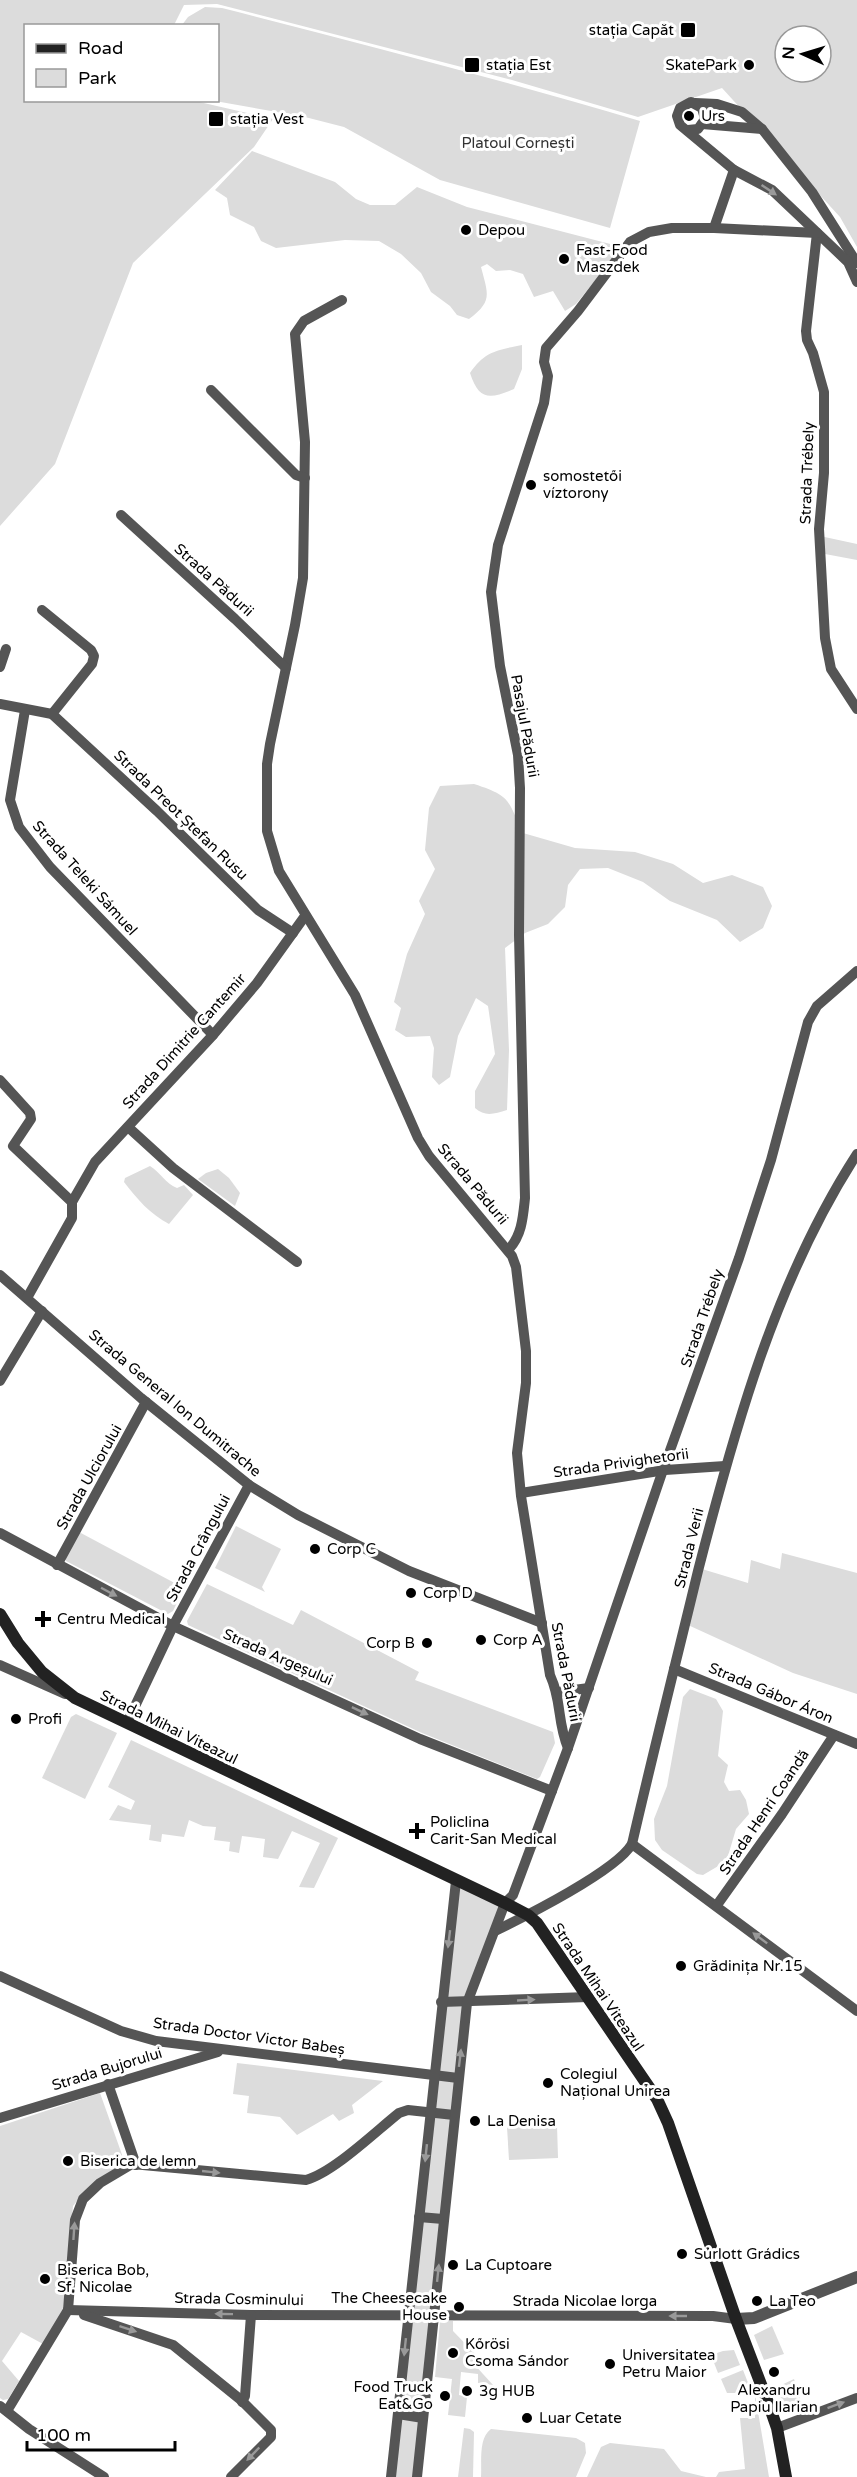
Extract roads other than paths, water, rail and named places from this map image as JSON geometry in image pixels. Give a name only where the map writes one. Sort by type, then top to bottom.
[{"type":"main road","points":[[0,1614],[18,1643],[42,1672],[75,1698]]},
{"type":"main road","name":"Strada Mihai Viteazul","points":[[75,1698],[505,1903],[528,1915],[537,1923],[657,2099],[668,2123],[736,2319],[777,2428],[786,2477]]},
{"type":"street","points":[[688,130],[698,129],[705,113],[692,102]]},
{"type":"street","points":[[852,263],[772,190],[734,170],[680,125],[677,116],[683,105],[692,102],[717,104],[742,112],[762,129],[812,192],[845,242],[852,263],[857,282]]},
{"type":"street","points":[[702,124],[762,129]]},
{"type":"street","points":[[734,170],[714,228],[817,233]]},
{"type":"street","name":"Pasajul Pădurii","points":[[509,1249],[516,1242],[522,1222],[525,1198],[519,935],[520,788],[518,755],[500,666],[491,592],[493,568],[515,485],[544,403],[548,376],[544,362],[546,348],[578,311],[630,242],[649,232],[660,230],[714,228]]},
{"type":"street","name":"Strada Trébely","points":[[817,233],[806,331],[824,392],[824,473],[819,529],[825,638],[831,669],[857,709]]},
{"type":"street","name":"Strada Pădurii","points":[[342,300],[304,321],[295,334],[305,442],[303,578],[274,718],[267,764],[267,831],[279,871],[355,995],[423,1147],[509,1249],[516,1267],[526,1351],[526,1383],[518,1446],[521,1493],[550,1675],[558,1692],[561,1729],[568,1748]]},
{"type":"street","points":[[211,390],[296,475],[305,478]]},
{"type":"street","name":"Strada Pădurii","points":[[121,516],[286,668]]},
{"type":"street","points":[[0,704],[52,714],[92,664],[94,656],[91,650],[42,610]]},
{"type":"street","points":[[0,667],[6,649]]},
{"type":"street","name":"Strada Teleki Sámuel","points":[[26,710],[10,800],[19,827],[50,867],[213,1035]]},
{"type":"street","name":"Strada Preot Ștefan Rusu","points":[[52,714],[157,811],[258,910],[293,933]]},
{"type":"street","name":"Strada Dimitrie Cantemir","points":[[27,1298],[72,1218],[72,1202],[95,1162],[213,1035],[257,982],[305,916]]},
{"type":"street","name":"Strada Trébely","points":[[417,2477],[467,2003],[505,1903],[513,1895],[568,1748],[663,1470],[716,1328],[768,1169],[808,1022],[817,1006],[857,971]]},
{"type":"street","points":[[0,1080],[30,1113],[31,1119],[13,1146],[72,1202]]},
{"type":"street","name":"Strada Dimitrie Cantemir","points":[[128,1126],[173,1168],[297,1262]]},
{"type":"street","name":"Strada Verii","points":[[632,1844],[725,1466],[763,1352],[805,1247],[852,1172],[857,1154]]},
{"type":"street","name":"Strada General Ion Dumitrache","points":[[0,1275],[146,1402],[249,1485],[298,1515],[409,1571],[542,1623]]},
{"type":"street","points":[[0,1382],[42,1311]]},
{"type":"street","name":"Strada Ulciorului","points":[[57,1565],[146,1402]]},
{"type":"street","name":"Strada Privighetorii","points":[[521,1493],[663,1470],[725,1466]]},
{"type":"street","name":"Strada Crângului","points":[[127,1723],[173,1626],[249,1485]]},
{"type":"street","name":"Strada Argeșului","points":[[0,1533],[173,1626],[420,1739],[552,1791]]},
{"type":"street","name":"Strada Mihai Viteazul","points":[[0,1665],[75,1698]]},
{"type":"street","name":"Strada Gábor Áron","points":[[674,1669],[857,1744]]},
{"type":"street","points":[[558,1692],[589,1688]]},
{"type":"street","name":"Strada Henri Coandă","points":[[717,1905],[782,1814],[834,1735]]},
{"type":"street","points":[[495,1931],[528,1915],[626,1854],[632,1844],[717,1905],[857,2012]]},
{"type":"street","points":[[391,2477],[456,1881]]},
{"type":"street","name":"Strada Doctor Victor Babeș","points":[[0,1976],[121,2031],[156,2041],[458,2078]]},
{"type":"street","points":[[441,2002],[467,2003],[588,1997]]},
{"type":"street","name":"Strada Bujorului","points":[[0,2118],[223,2050]]},
{"type":"street","points":[[108,2084],[136,2165]]},
{"type":"street","points":[[104,2477],[29,2429],[4,2409],[70,2311],[75,2220],[83,2199],[100,2183],[132,2164],[306,2180],[315,2178],[399,2113],[408,2110],[454,2115]]},
{"type":"street","points":[[419,2217],[444,2219]]},
{"type":"street","points":[[736,2319],[754,2318],[857,2277]]},
{"type":"street","points":[[70,2311],[172,2345],[242,2401],[271,2430],[271,2437],[231,2477]]},
{"type":"street","name":"Strada Cosminului","points":[[70,2311],[434,2316]]},
{"type":"street","points":[[242,2401],[245,2396],[251,2315]]},
{"type":"street","name":"Strada Nicolae Iorga","points":[[434,2316],[714,2316],[736,2319]]},
{"type":"street","points":[[777,2428],[857,2398]]},
{"type":"street","points":[[398,2414],[423,2418]]},
{"type":"place","name":"stația Capăt","points":[[688,30]]},
{"type":"place","name":"stația Est","points":[[472,65]]},
{"type":"place","name":"SkatePark","points":[[749,65]]},
{"type":"place","name":"Urs","points":[[689,116]]},
{"type":"place","name":"stația Vest","points":[[216,119]]},
{"type":"place","name":"Depou","points":[[466,230]]},
{"type":"place","name":"Fast-Food Maszdek","points":[[564,259]]},
{"type":"place","name":"somostetői víztorony","points":[[531,485]]},
{"type":"place","name":"Corp C","points":[[315,1549]]},
{"type":"place","name":"Corp D","points":[[411,1593]]},
{"type":"place","name":"Centru Medical","points":[[43,1619]]},
{"type":"place","name":"Corp A","points":[[481,1640]]},
{"type":"place","name":"Corp B","points":[[427,1643]]},
{"type":"place","name":"Profi","points":[[16,1719]]},
{"type":"place","name":"Policlina Carit-San Medical","points":[[417,1831]]},
{"type":"place","name":"Grădinița Nr.15","points":[[681,1966]]},
{"type":"place","name":"Colegiul Național Unirea","points":[[548,2083]]},
{"type":"place","name":"La Denisa","points":[[475,2121]]},
{"type":"place","name":"Biserica de lemn","points":[[68,2161]]},
{"type":"place","name":"Súrlott Grádics","points":[[682,2254]]},
{"type":"place","name":"La Cuptoare","points":[[453,2265]]},
{"type":"place","name":"Biserica Bob, Sf. Nicolae","points":[[45,2279]]},
{"type":"place","name":"La Teo","points":[[757,2301]]},
{"type":"place","name":"The Cheesecake House","points":[[459,2307]]},
{"type":"place","name":"Kőrösi Csoma Sándor","points":[[453,2353]]},
{"type":"place","name":"Universitatea Petru Maior","points":[[610,2364]]},
{"type":"place","name":"Alexandru Papiu Ilarian","points":[[774,2372]]},
{"type":"place","name":"3g HUB","points":[[467,2391]]},
{"type":"place","name":"Food Truck Eat&Go","points":[[445,2396]]},
{"type":"place","name":"Luar Cetate","points":[[527,2418]]},
{"type":"park label","name":"Platoul Cornești","points":[[518,143]]}]
